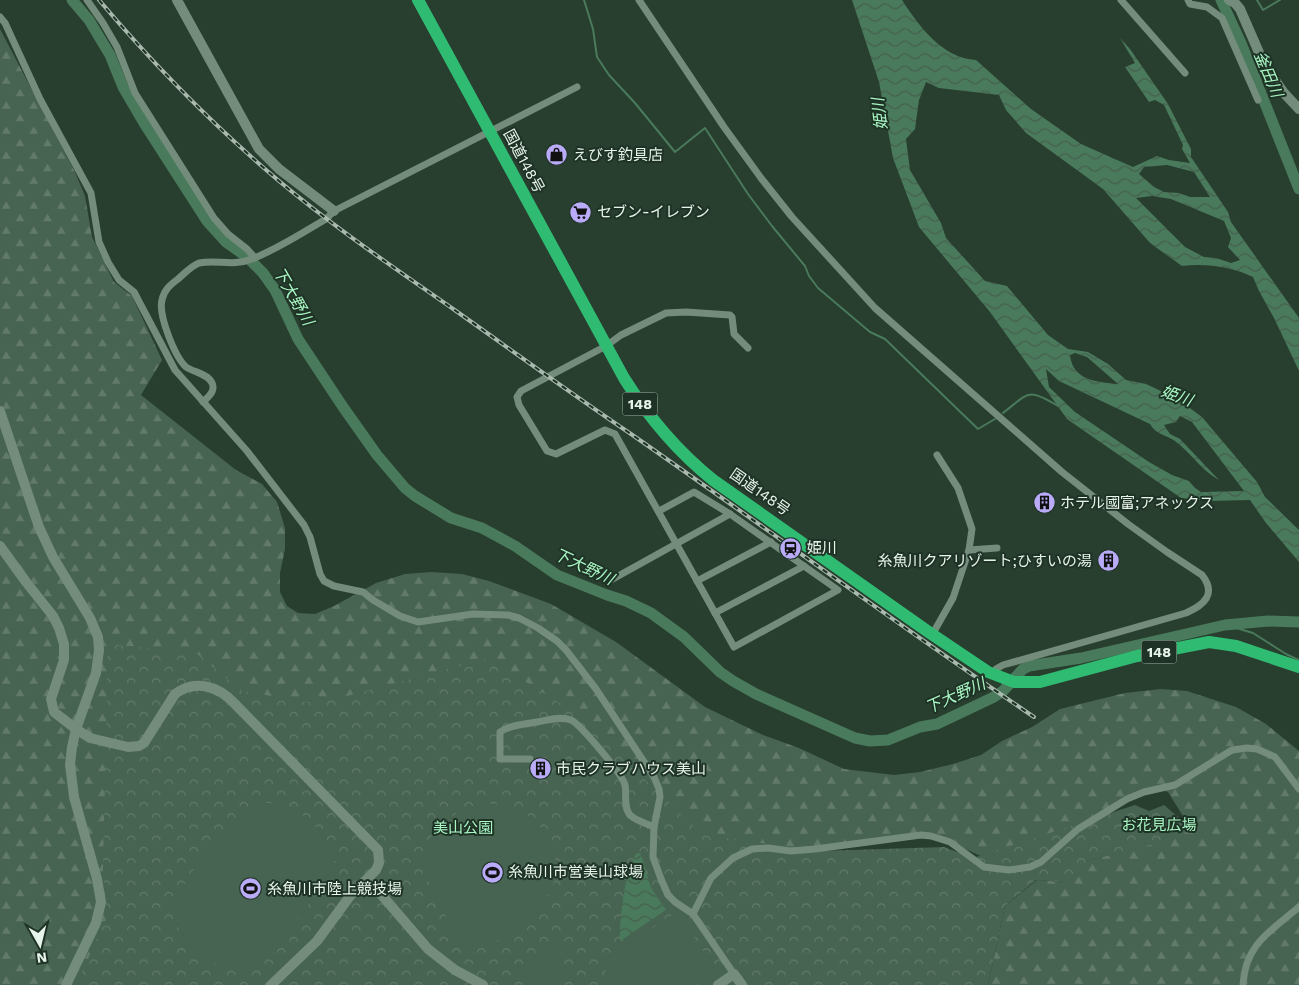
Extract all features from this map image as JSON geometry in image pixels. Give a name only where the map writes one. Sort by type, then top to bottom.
[{"type":"highway","name":"国道148号","points":[[418,0],[634,394],[652,420],[696,466],[932,635],[993,675],[1012,681],[1040,682],[1137,656],[1209,642],[1236,646],[1299,667]]},
{"type":"street","points":[[87,0],[103,23],[116,47],[135,93],[214,218],[228,234],[248,249],[255,258]]},
{"type":"street","points":[[177,0],[259,149],[279,169],[334,211]]},
{"type":"street","points":[[639,0],[724,127],[761,178],[792,217],[875,308],[1062,472],[1128,524],[1202,574],[1206,579],[1208,586],[1207,598],[1198,608],[1003,666],[996,669],[993,675]]},
{"type":"street","points":[[1121,0],[1185,73]]},
{"type":"street","points":[[1188,0],[1190,4],[1207,7],[1222,18],[1258,100]]},
{"type":"street","points":[[1229,0],[1240,9],[1264,64],[1284,93],[1299,109]]},
{"type":"street","points":[[0,17],[5,23],[40,99],[91,194],[99,242],[108,262],[119,280],[134,292],[175,370],[247,451],[304,524],[324,581],[334,586],[363,592],[400,616],[418,622],[473,614],[508,615],[538,628],[562,646],[596,690],[654,777],[660,797],[654,827],[653,857],[668,895],[693,914],[742,985]]},
{"type":"street","points":[[203,402],[211,393],[212,383],[182,362],[169,337],[161,312],[162,297],[166,290],[191,267],[199,263],[242,263],[255,258],[326,219],[334,211],[577,87]]},
{"type":"street","points":[[659,511],[694,492],[730,514],[838,590],[734,647],[615,434],[605,430],[556,454],[547,451],[517,397],[521,391],[606,346],[621,335],[666,313],[686,312],[730,315],[732,317],[734,334],[748,348]]},
{"type":"street","points":[[0,411],[39,528],[53,557],[90,618],[98,637],[99,650],[96,673],[76,729],[70,765],[74,797],[97,879],[101,902],[96,923],[66,985]]},
{"type":"street","points":[[932,635],[953,598],[970,550],[972,529],[961,494],[937,455]]},
{"type":"street","points":[[611,580],[730,514]]},
{"type":"street","points":[[697,581],[771,542]]},
{"type":"street","points":[[0,546],[53,616],[59,628],[64,644],[64,660],[51,699],[54,712],[90,738],[128,747],[139,746],[144,743],[175,694],[181,690],[203,685],[216,689],[227,695],[379,853],[379,863],[368,879],[350,896],[317,941],[271,985]]},
{"type":"street","points":[[970,550],[997,548]]},
{"type":"street","points":[[715,613],[804,566]]},
{"type":"street","points":[[530,758],[500,759],[500,732],[508,728],[544,720],[562,718],[572,720],[588,736],[619,774],[625,784],[628,813],[635,819],[654,827]]},
{"type":"street","points":[[693,914],[706,884],[711,878],[733,858],[752,849],[815,850],[921,835],[950,842],[984,867],[1009,870],[1030,867],[1041,862],[1078,828],[1107,810],[1135,795],[1175,785],[1232,750],[1257,749],[1276,757],[1299,789]]},
{"type":"street","points":[[368,879],[428,949],[455,970],[482,985]]},
{"type":"street","points":[[1243,985],[1246,964],[1255,946],[1266,933],[1299,907]]},
{"type":"street","points":[[718,985],[734,974]]},
{"type":"green space","points":[[0,29],[75,172],[85,196],[92,237],[114,282],[132,296],[162,360],[141,395],[236,470],[262,484],[277,502],[285,528],[285,549],[280,573],[280,592],[287,606],[298,613],[315,614],[376,583],[405,574],[431,572],[462,574],[489,581],[551,604],[616,642],[705,707],[763,735],[799,748],[844,769],[894,775],[920,772],[981,755],[1002,741],[1032,727],[1060,709],[1125,693],[1161,689],[1187,691],[1236,707],[1266,724],[1299,751],[1299,985],[988,985],[1005,906],[1037,880],[1063,882],[1086,861],[1121,852],[1191,829],[1168,792],[1157,788],[1139,792],[1045,855],[987,859],[933,834],[810,847],[201,985],[0,985]]},
{"type":"green space","name":"美山公園","points":[[108,644],[196,653],[242,691],[317,704],[489,658],[575,713],[703,835],[820,851],[944,847],[973,858],[1135,805],[1149,811],[1164,805],[1192,829],[1154,844],[1086,861],[1082,872],[1063,882],[1036,880],[1005,906],[988,985],[76,985],[107,917],[103,871]]},
{"type":"green space","name":"糸魚川市陸上競技場","points":[[265,803],[277,804],[299,813],[317,828],[331,847],[336,858],[317,891],[295,921],[255,961],[240,972],[213,962],[197,950],[177,925],[174,907],[185,883],[210,849],[244,814]]},
{"type":"green space","name":"糸魚川市営美山球場","points":[[480,804],[508,807],[520,811],[532,819],[548,838],[553,849],[556,873],[548,895],[539,904],[540,906],[495,942],[483,947],[475,947],[465,944],[455,936],[428,879],[431,878],[425,859],[426,849],[436,830],[452,816]]},
{"type":"green space","points":[[677,912],[714,967],[713,974],[696,985],[605,985],[607,958]]},
{"type":"green space","points":[[557,939],[568,953],[554,964],[565,978],[555,985],[524,985],[514,972]]},
{"type":"water","points":[[852,0],[902,0],[924,30],[942,47],[964,58],[976,60],[1031,109],[1081,144],[1133,167],[1157,156],[1190,163],[1182,149],[1183,145],[1164,105],[1155,100],[1149,102],[1125,67],[1135,63],[1120,38],[1130,49],[1168,104],[1191,149],[1191,157],[1228,212],[1231,222],[1299,318],[1299,371],[1253,277],[1219,267],[1182,266],[1150,243],[1103,189],[1026,133],[1006,110],[999,95],[939,88],[926,82],[919,100],[915,129],[906,139],[910,170],[941,223],[946,238],[985,281],[1007,286],[1048,335],[1068,349],[1088,352],[1108,364],[1126,380],[1146,384],[1176,398],[1202,417],[1257,482],[1265,497],[1299,530],[1299,562],[1266,523],[1250,500],[1208,501],[1181,498],[1067,419],[990,312],[919,227],[893,158],[879,82]],"holes":[[[1167,165],[1194,172],[1210,197],[1190,197],[1179,193],[1164,192],[1154,187],[1139,174],[1144,167]],[[1152,196],[1171,199],[1224,221],[1231,238],[1228,247],[1240,260],[1231,263],[1216,258],[1204,257],[1185,247],[1136,198]],[[1075,353],[1087,357],[1118,384],[1094,381],[1081,375],[1072,364],[1070,355]],[[1046,369],[1059,381],[1150,424],[1152,428],[1175,441],[1219,480],[1180,439],[1170,434],[1164,425],[1176,422],[1180,416],[1192,422],[1244,491],[1201,492],[1189,481],[1172,475],[1149,462],[1075,412],[1049,387]]]},
{"type":"water","points":[[637,853],[641,854],[651,888],[666,910],[620,941],[626,882]]},
{"type":"waterway","name":"下大野川","points":[[72,0],[89,20],[110,55],[123,87],[144,123],[207,221],[226,242],[247,257],[263,273],[275,290],[298,339],[377,455],[405,488],[451,518],[482,528],[515,546],[557,575],[626,601],[651,613],[684,637],[720,672],[756,694],[855,738],[870,741],[888,740],[920,727],[937,724],[994,697],[1003,691],[1023,669],[1029,666],[1081,658],[1225,625],[1268,621],[1299,622]]},
{"type":"waterway","points":[[584,0],[593,29],[597,57],[609,75],[635,103],[675,152],[705,128],[748,194],[805,266],[809,276],[818,288],[870,332],[885,339],[978,429],[995,419]]},
{"type":"waterway","name":"釜田川","points":[[1221,0],[1241,43],[1299,189]]},
{"type":"waterway","points":[[1257,0],[1263,10],[1280,0]]},
{"type":"waterway","points":[[1003,413],[1029,395],[1040,396],[1058,406]]},
{"type":"waterway","points":[[1226,625],[1253,633],[1299,660]]},
{"type":"railway","points":[[99,0],[141,48],[208,117],[279,181],[322,215],[366,248],[1034,717]]},
{"type":"place","name":"えびす釣具店","points":[[557,155]]},
{"type":"place","name":"セブン-イレブン","points":[[581,212]]},
{"type":"place","name":"ホテル國富;アネックス","points":[[1044,503]]},
{"type":"place","name":"姫川","points":[[791,548]]},
{"type":"place","name":"糸魚川クアリゾート;ひすいの湯","points":[[1108,561]]},
{"type":"place","name":"市民クラブハウス美山","points":[[540,769]]},
{"type":"place","name":"糸魚川市営美山球場","points":[[492,872]]},
{"type":"place","name":"糸魚川市陸上競技場","points":[[251,889]]},
{"type":"park label","name":"お花見広場","points":[[1159,825]]}]
